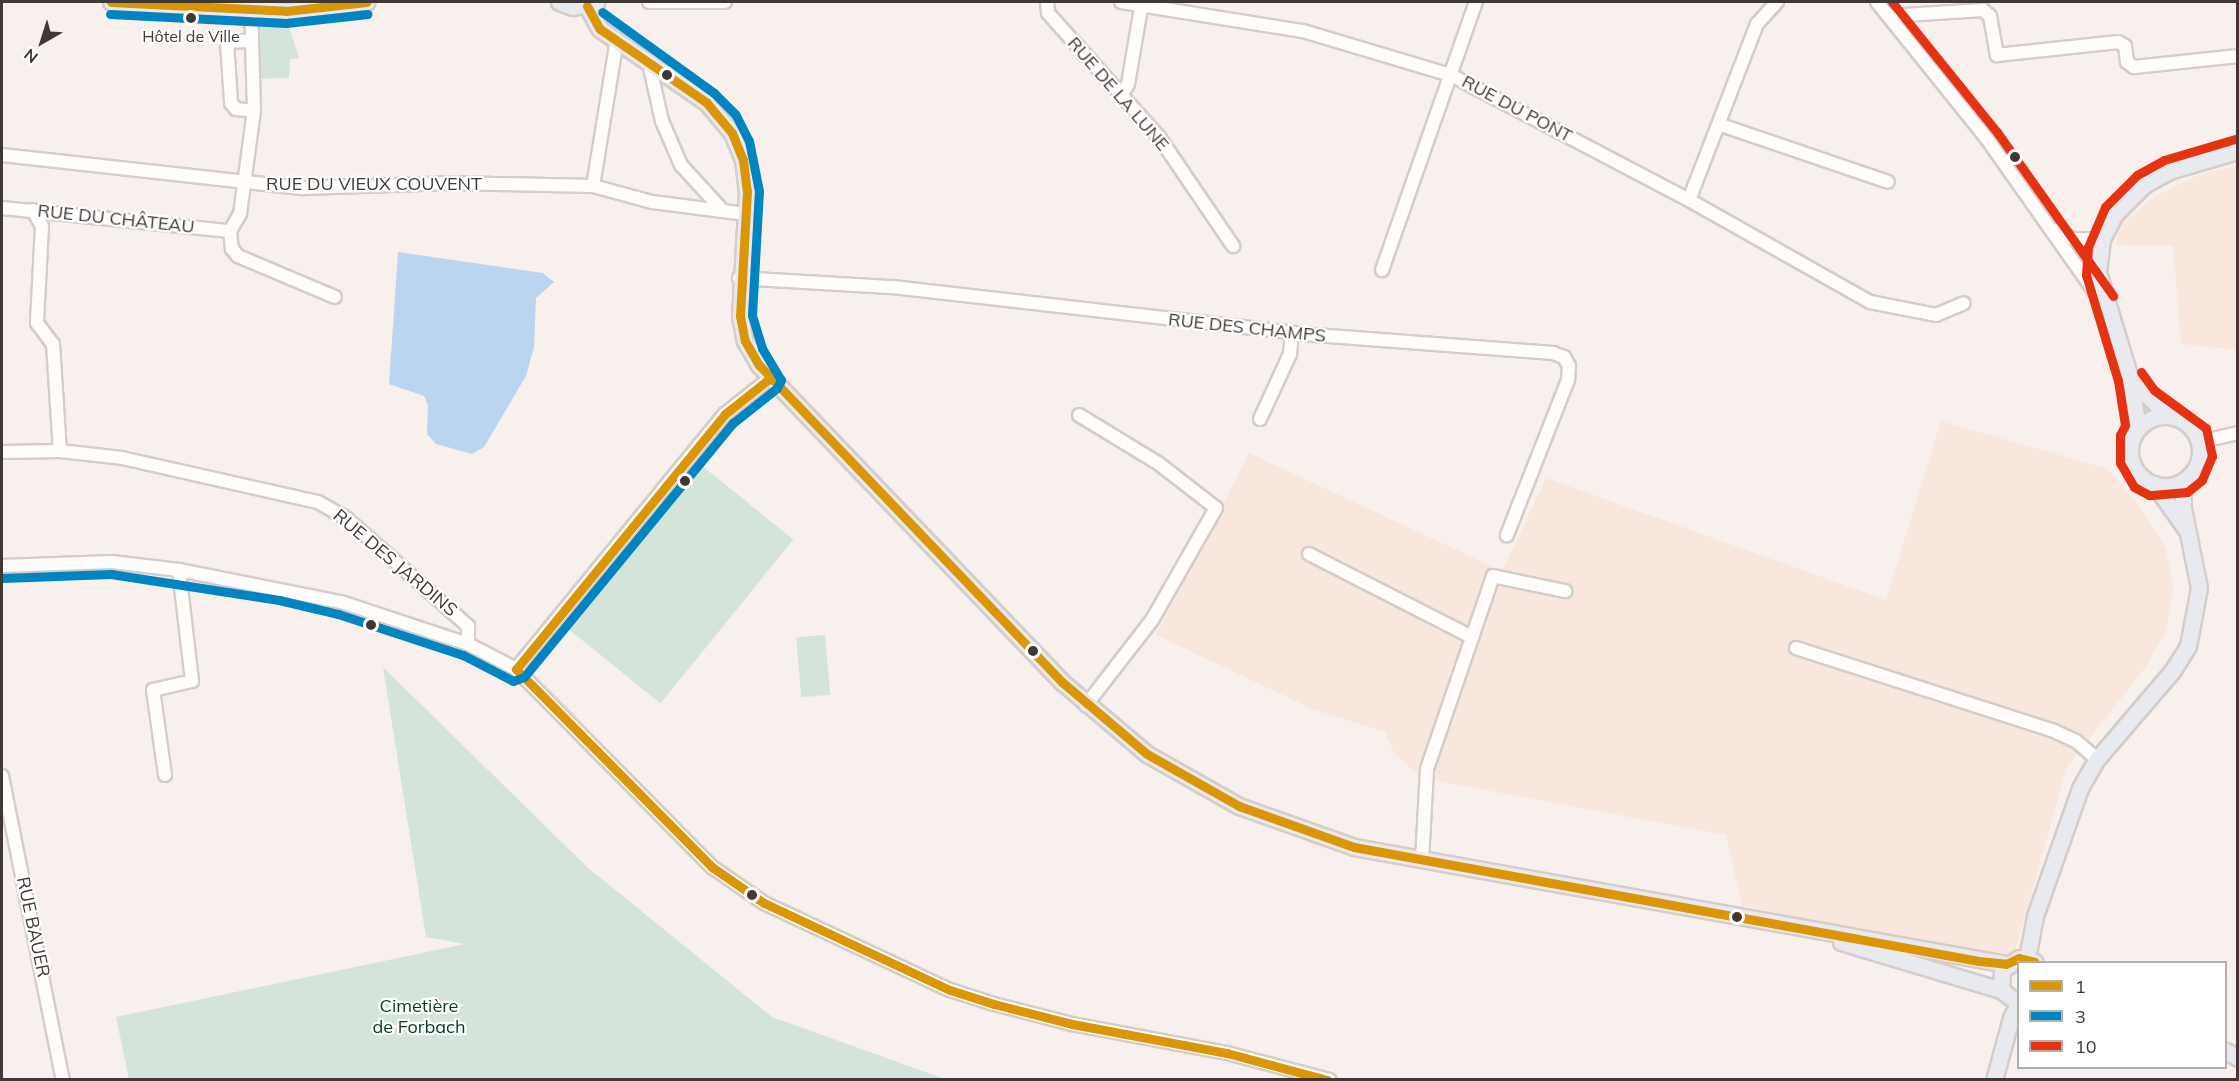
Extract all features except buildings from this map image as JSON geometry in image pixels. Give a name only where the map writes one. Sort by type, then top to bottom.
[{"type":"main road","points":[[111,2],[250,6],[286,11],[367,2]]},
{"type":"main road","points":[[559,2],[591,4],[594,23],[706,102],[726,123],[746,174],[746,214],[739,278],[742,329],[751,353],[769,380],[1086,705],[1147,754],[1239,806],[1328,840],[1422,861],[1816,932],[2006,964],[2017,963]]},
{"type":"main road","points":[[2187,530],[2154,484],[2135,470],[2131,459],[2130,448],[2138,427],[2130,378],[2118,347],[2098,272],[2102,239],[2115,214],[2144,185],[2169,171],[2238,151]]},
{"type":"main road","points":[[2031,961],[2035,916],[2080,788],[2097,759],[2173,670],[2188,646],[2199,588],[2181,494],[2183,481],[2198,464],[2199,442],[2187,423],[2167,415],[2130,378]]},
{"type":"main road","points":[[2138,427],[2156,416],[2167,415]]},
{"type":"main road","points":[[2154,484],[2183,481]]},
{"type":"main road","points":[[1816,932],[2001,990],[2017,1002]]},
{"type":"main road","points":[[2001,990],[2000,976],[2006,964]]},
{"type":"main road","points":[[1994,1080],[2011,1018],[2017,1007]]},
{"type":"street","points":[[649,2],[725,2]]},
{"type":"street","name":"RUE DE LA LUNE","points":[[1047,2],[1048,13],[1159,137],[1233,246]]},
{"type":"street","name":"RUE DU PONT","points":[[1121,2],[1142,2],[1303,31],[1451,75],[1689,200],[1870,302],[1936,315],[1964,303]]},
{"type":"street","points":[[1121,96],[1128,84],[1142,2]]},
{"type":"street","points":[[1382,270],[1476,2]]},
{"type":"street","points":[[1689,200],[1721,125],[1757,24],[1777,2]]},
{"type":"street","points":[[1877,2],[2052,230],[2106,307]]},
{"type":"street","points":[[250,6],[254,111],[242,182],[240,214],[230,231],[238,256],[335,297]]},
{"type":"street","points":[[1889,16],[1983,10],[1990,16],[1997,54],[2118,42],[2125,46],[2127,62],[2134,67],[2238,56]]},
{"type":"street","points":[[593,186],[617,40]]},
{"type":"street","points":[[251,41],[227,42],[231,103],[237,109],[254,111]]},
{"type":"street","points":[[649,63],[662,121],[681,165],[723,211]]},
{"type":"street","points":[[1721,125],[1888,182]]},
{"type":"street","name":"RUE DU VIEUX COUVENT","points":[[2,155],[303,188],[453,183],[593,186],[652,202],[746,214]]},
{"type":"street","name":"RUE DU CHÂTEAU","points":[[2,208],[230,231]]},
{"type":"street","points":[[33,210],[42,226],[37,323],[52,344],[60,451]]},
{"type":"street","points":[[2052,230],[2073,239],[2102,239]]},
{"type":"street","name":"RUE DES CHAMPS","points":[[739,278],[892,287],[1292,333],[1564,357],[1569,366],[1568,380],[1507,535]]},
{"type":"street","name":"RUE DES CHAMPS","points":[[1260,419],[1290,354],[1292,333]]},
{"type":"street","points":[[516,669],[725,414],[769,380]]},
{"type":"street","points":[[1079,415],[1158,462],[1216,508],[1152,620],[1086,705]]},
{"type":"street","points":[[2199,442],[2238,433]]},
{"type":"street","name":"RUE DES JARDINS","points":[[2,452],[60,451],[159,465],[318,502],[347,519],[468,626],[468,644]]},
{"type":"street","points":[[1309,554],[1472,637]]},
{"type":"street","points":[[2,566],[112,562],[179,570],[341,602],[468,644],[516,669],[712,867],[764,903],[950,990],[994,1004],[1072,1024],[1227,1053],[1329,1080]]},
{"type":"street","points":[[165,775],[153,690],[192,681],[179,570]]},
{"type":"street","points":[[1422,861],[1427,769],[1493,576],[1565,591]]},
{"type":"street","points":[[1796,648],[2052,730],[2076,741],[2097,759]]},
{"type":"street","name":"RUE BAUER","points":[[2,776],[6,820],[63,1080]]},
{"type":"shaded area","points":[[2237,165],[2237,350],[2181,344],[2173,246],[2116,245],[2119,227],[2152,198],[2198,175]]},
{"type":"shaded area","points":[[1941,421],[2108,469],[2137,503],[2166,548],[2173,588],[2166,631],[2145,668],[2067,767],[2015,951],[1998,959],[1742,906],[1726,835],[1421,778],[1394,753],[1385,732],[1312,709],[1156,635],[1249,453],[1502,571],[1546,478],[1886,600]]},
{"type":"green space","points":[[252,16],[286,16],[299,58],[290,59],[289,78],[254,79]]},
{"type":"green space","points":[[700,464],[793,540],[660,703],[567,628]]},
{"type":"green space","points":[[825,635],[830,695],[801,697],[796,638]]},
{"type":"green space","name":"Cimetière de Forbach","points":[[383,667],[587,867],[772,1017],[945,1079],[129,1079],[116,1017],[465,944],[426,937]]},
{"type":"water","points":[[398,252],[543,273],[554,282],[536,298],[534,347],[526,376],[484,447],[472,454],[436,444],[427,434],[428,405],[424,396],[389,384]]},
{"type":"transit line","name":"1","points":[[111,2],[286,11],[367,2]]},
{"type":"transit line","name":"10","points":[[1892,2],[1997,132],[2113,296]]},
{"type":"transit line","name":"1","points":[[587,6],[600,29],[706,102],[732,133],[743,160],[747,191],[740,316],[745,341],[759,365],[1062,682],[1147,754],[1239,806],[1354,847],[1979,961],[2006,964],[2019,958],[2031,961]]},
{"type":"transit line","name":"3","points":[[2,578],[111,574],[279,600],[338,614],[463,655],[513,681],[524,677],[733,423],[777,388],[781,380],[762,348],[752,315],[759,191],[749,141],[735,114],[714,93],[602,12]]},
{"type":"transit line","name":"3","points":[[110,14],[286,23],[368,14]]},
{"type":"transit line","name":"10","points":[[2141,372],[2154,390],[2206,428],[2212,456],[2202,480],[2187,492],[2149,495],[2134,487],[2120,463],[2120,435],[2125,425],[2118,381],[2086,275],[2088,247],[2105,207],[2137,175],[2164,160],[2235,139]]},
{"type":"transit line","name":"1","points":[[769,379],[725,414],[516,669],[712,867],[764,903],[950,990],[994,1004],[1072,1024],[1227,1053],[1327,1080]]},
{"type":"place","name":"Hôtel de Ville","points":[[191,18]]}]
